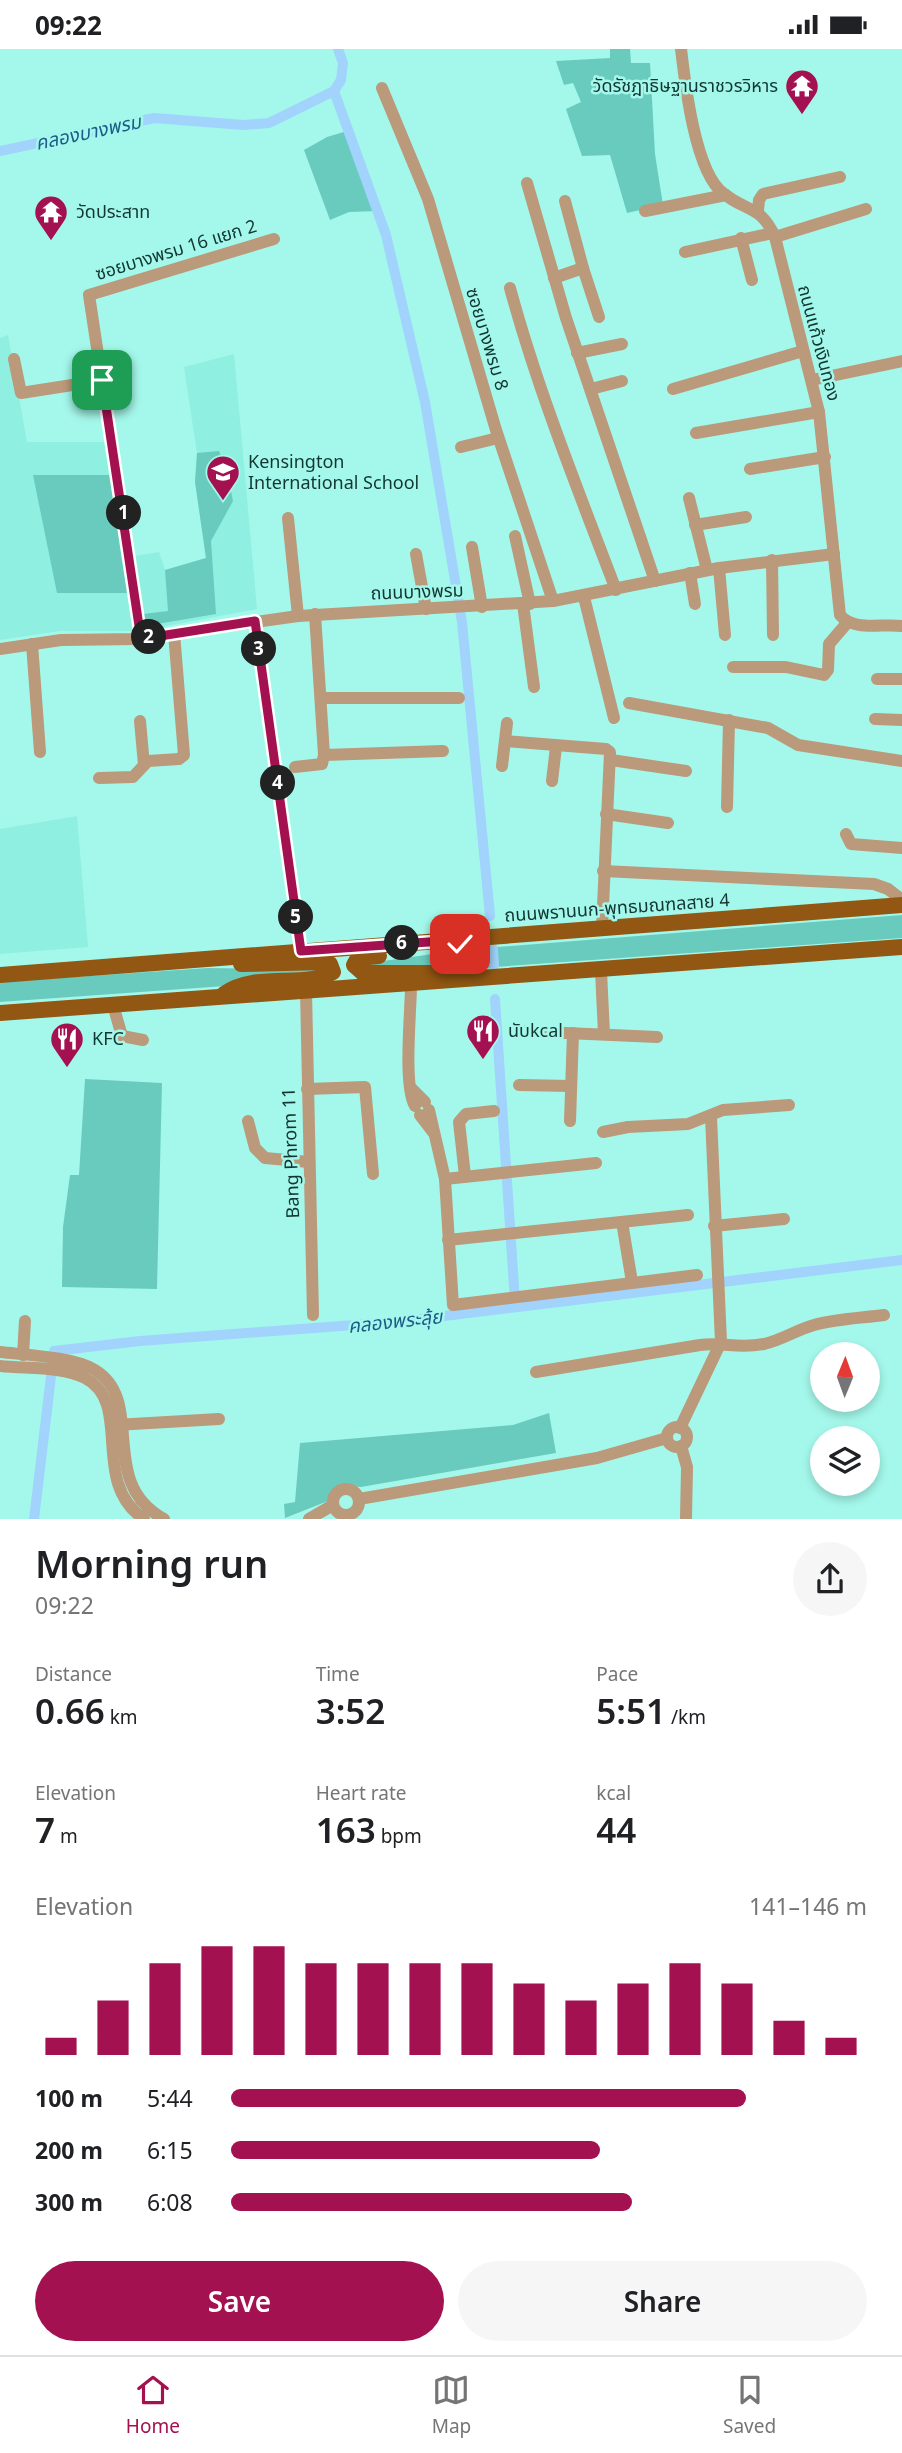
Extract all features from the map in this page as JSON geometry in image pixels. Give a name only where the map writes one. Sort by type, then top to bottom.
[{"type":"main road","name":"ถนนพรานนก-พุทธมณฑลสาย 4","points":[[0,973],[602,929],[902,902]]},
{"type":"main road","points":[[471,939],[442,950],[358,958],[354,965],[363,973],[458,972],[485,980]]},
{"type":"main road","points":[[0,1013],[485,980],[902,947]]},
{"type":"main road","points":[[215,958],[246,965],[325,962],[333,967],[330,974],[240,985],[220,997]]},
{"type":"street","name":"ถนนแก้วเงินทอง","points":[[681,49],[700,149],[714,184],[726,195],[758,211],[774,235],[803,351],[813,380],[825,457],[838,609],[847,623]]},
{"type":"street","name":"ซอยบางพรม 8","points":[[382,88],[428,199],[498,438],[553,601]]},
{"type":"street","points":[[758,211],[759,200],[763,194],[840,177]]},
{"type":"street","points":[[527,183],[578,353],[655,581]]},
{"type":"street","points":[[645,211],[726,195]]},
{"type":"street","points":[[565,201],[598,317]]},
{"type":"street","points":[[685,251],[774,235],[866,209]]},
{"type":"street","name":"ซอยบางพรม 16 แยก 2","points":[[93,382],[89,295],[274,239]]},
{"type":"street","points":[[741,239],[752,280]]},
{"type":"street","points":[[554,278],[583,268]]},
{"type":"street","points":[[510,288],[528,353],[552,422],[616,590]]},
{"type":"street","points":[[578,353],[622,344]]},
{"type":"street","points":[[673,389],[803,351]]},
{"type":"street","points":[[14,359],[21,393],[93,382],[141,639]]},
{"type":"street","points":[[813,380],[902,361]]},
{"type":"street","points":[[591,389],[622,381]]},
{"type":"street","points":[[696,433],[819,412]]},
{"type":"street","points":[[461,447],[498,438]]},
{"type":"street","points":[[750,469],[825,457]]},
{"type":"street","points":[[690,498],[695,525],[713,569],[725,635]]},
{"type":"street","points":[[695,525],[746,517]]},
{"type":"street","points":[[288,518],[298,616]]},
{"type":"street","points":[[514,536],[526,604],[534,687]]},
{"type":"street","points":[[472,547],[482,607]]},
{"type":"street","points":[[416,554],[426,609]]},
{"type":"street","name":"ถนนบางพรม","points":[[0,649],[32,644],[141,639],[315,614],[482,607],[553,601],[584,597],[713,569],[834,554]]},
{"type":"street","points":[[772,560],[773,635]]},
{"type":"street","points":[[690,573],[695,604]]},
{"type":"street","points":[[584,597],[614,718]]},
{"type":"street","points":[[295,767],[318,767],[322,764],[324,755],[315,614]]},
{"type":"street","points":[[255,621],[301,951]]},
{"type":"street","points":[[733,667],[786,667],[824,675],[828,670],[829,644],[847,623],[902,626]]},
{"type":"street","points":[[99,778],[133,777],[148,761],[179,759],[184,755],[174,633]]},
{"type":"street","points":[[32,644],[40,751]]},
{"type":"street","points":[[877,680],[902,679]]},
{"type":"street","points":[[321,698],[459,698]]},
{"type":"street","points":[[629,703],[776,730],[798,745],[902,761]]},
{"type":"street","points":[[875,719],[902,720]]},
{"type":"street","points":[[727,807],[729,720]]},
{"type":"street","points":[[140,721],[144,765]]},
{"type":"street","points":[[502,766],[508,723]]},
{"type":"street","points":[[505,741],[606,749],[611,760],[606,814],[602,929]]},
{"type":"street","points":[[552,781],[556,747]]},
{"type":"street","points":[[324,755],[443,751]]},
{"type":"street","points":[[611,760],[686,771]]},
{"type":"street","points":[[606,814],[668,823]]},
{"type":"street","points":[[846,834],[851,844],[902,848]]},
{"type":"street","points":[[603,871],[874,884],[888,889],[902,902]]},
{"type":"street","points":[[601,971],[604,1034]]},
{"type":"street","points":[[411,985],[412,1089],[433,1132],[445,1179],[453,1305],[697,1275]]},
{"type":"street","name":"Bang Phrom 11","points":[[306,991],[313,1315]]},
{"type":"street","points":[[113,1005],[122,1036],[143,1040]]},
{"type":"street","points":[[520,1031],[657,1037]]},
{"type":"street","points":[[570,1121],[573,1033]]},
{"type":"street","points":[[519,1085],[571,1086]]},
{"type":"street","points":[[307,1089],[365,1087],[373,1174]]},
{"type":"street","points":[[603,1132],[628,1127],[688,1123],[711,1117],[723,1110],[789,1105]]},
{"type":"street","points":[[465,1176],[459,1122],[466,1114],[494,1111]]},
{"type":"street","points":[[680,1428],[721,1342],[711,1117]]},
{"type":"street","points":[[248,1121],[255,1148],[265,1158],[309,1162]]},
{"type":"street","points":[[445,1179],[596,1163]]},
{"type":"street","points":[[448,1240],[688,1215]]},
{"type":"street","points":[[715,1226],[784,1219]]},
{"type":"street","points":[[622,1221],[632,1282]]},
{"type":"street","points":[[536,1372],[721,1342],[732,1347],[762,1344],[783,1339],[814,1325],[884,1315]]},
{"type":"street","points":[[23,1355],[26,1321]]},
{"type":"street","points":[[0,1352],[23,1355],[53,1366]]},
{"type":"street","points":[[0,1366],[93,1369],[106,1379],[117,1399],[120,1493],[129,1509],[144,1518]]},
{"type":"street","points":[[116,1425],[219,1419]]},
{"type":"street","points":[[116,1425],[130,1486],[138,1500],[164,1518]]},
{"type":"street","points":[[667,1438],[671,1429],[680,1428]]},
{"type":"street","points":[[680,1428],[687,1438],[681,1446]]},
{"type":"street","points":[[667,1438],[672,1446],[681,1446]]},
{"type":"street","points":[[359,1500],[597,1458],[667,1438]]},
{"type":"street","points":[[681,1446],[687,1467],[686,1518]]},
{"type":"street","points":[[309,1518],[343,1514],[358,1509],[359,1500],[352,1491],[342,1489],[334,1496],[343,1514]]},
{"type":"shaded area","points":[[610,49],[630,49],[631,63],[650,63],[655,154],[663,205],[627,213],[610,155],[582,156],[566,109],[581,102],[573,83],[564,85],[556,61],[610,58]]},
{"type":"shaded area","points":[[347,131],[377,211],[349,212],[330,220],[304,150],[327,137]]},
{"type":"shaded area","points":[[8,335],[27,442],[108,442],[134,631],[60,631],[0,640],[0,338]]},
{"type":"shaded area","name":"Kensington International School","points":[[234,354],[257,609],[145,630],[135,556],[159,552],[165,570],[206,558],[195,482],[197,453],[184,367]]},
{"type":"shaded area","points":[[219,451],[226,468],[233,501],[211,541],[216,614],[145,626],[143,614],[168,611],[165,570],[206,558],[195,482],[197,453]]},
{"type":"shaded area","points":[[33,475],[113,475],[131,593],[57,593]]},
{"type":"shaded area","points":[[77,816],[88,947],[0,954],[0,829]]},
{"type":"shaded area","points":[[902,915],[902,938],[467,969],[363,970],[362,964],[461,950]]},
{"type":"shaded area","points":[[208,968],[324,970],[225,986],[0,1002],[0,982]]},
{"type":"shaded area","points":[[85,1079],[162,1083],[157,1289],[62,1287],[63,1227],[70,1175],[79,1175]]},
{"type":"shaded area","points":[[549,1413],[556,1453],[361,1487],[345,1486],[331,1491],[328,1501],[285,1518],[284,1504],[295,1502],[300,1443],[513,1425]]},
{"type":"waterway","name":"คลองบางพรม","points":[[0,151],[154,118],[244,125],[269,123],[334,91],[341,80],[343,63],[338,49]]},
{"type":"waterway","points":[[334,91],[386,235],[425,402],[462,622],[490,916]]},
{"type":"waterway","points":[[493,949],[494,965]]},
{"type":"waterway","points":[[495,999],[515,1302]]},
{"type":"waterway","name":"คลองพระลุ้ย","points":[[34,1519],[54,1351],[140,1341],[395,1322],[902,1260]]},
{"type":"place","name":"วัดรัชฎาธิษฐานราชวรวิหาร","points":[[802,116]]},
{"type":"place","name":"วัดประสาท","points":[[51,242]]},
{"type":"place","name":"Kensington International School","points":[[223,502]]},
{"type":"place","name":"นับkcal","points":[[483,1061]]},
{"type":"place","name":"KFC","points":[[67,1069]]},
{"type":"route","points":[[102,380],[118,471],[141,639],[255,621],[301,951],[471,939],[460,944]]}]
